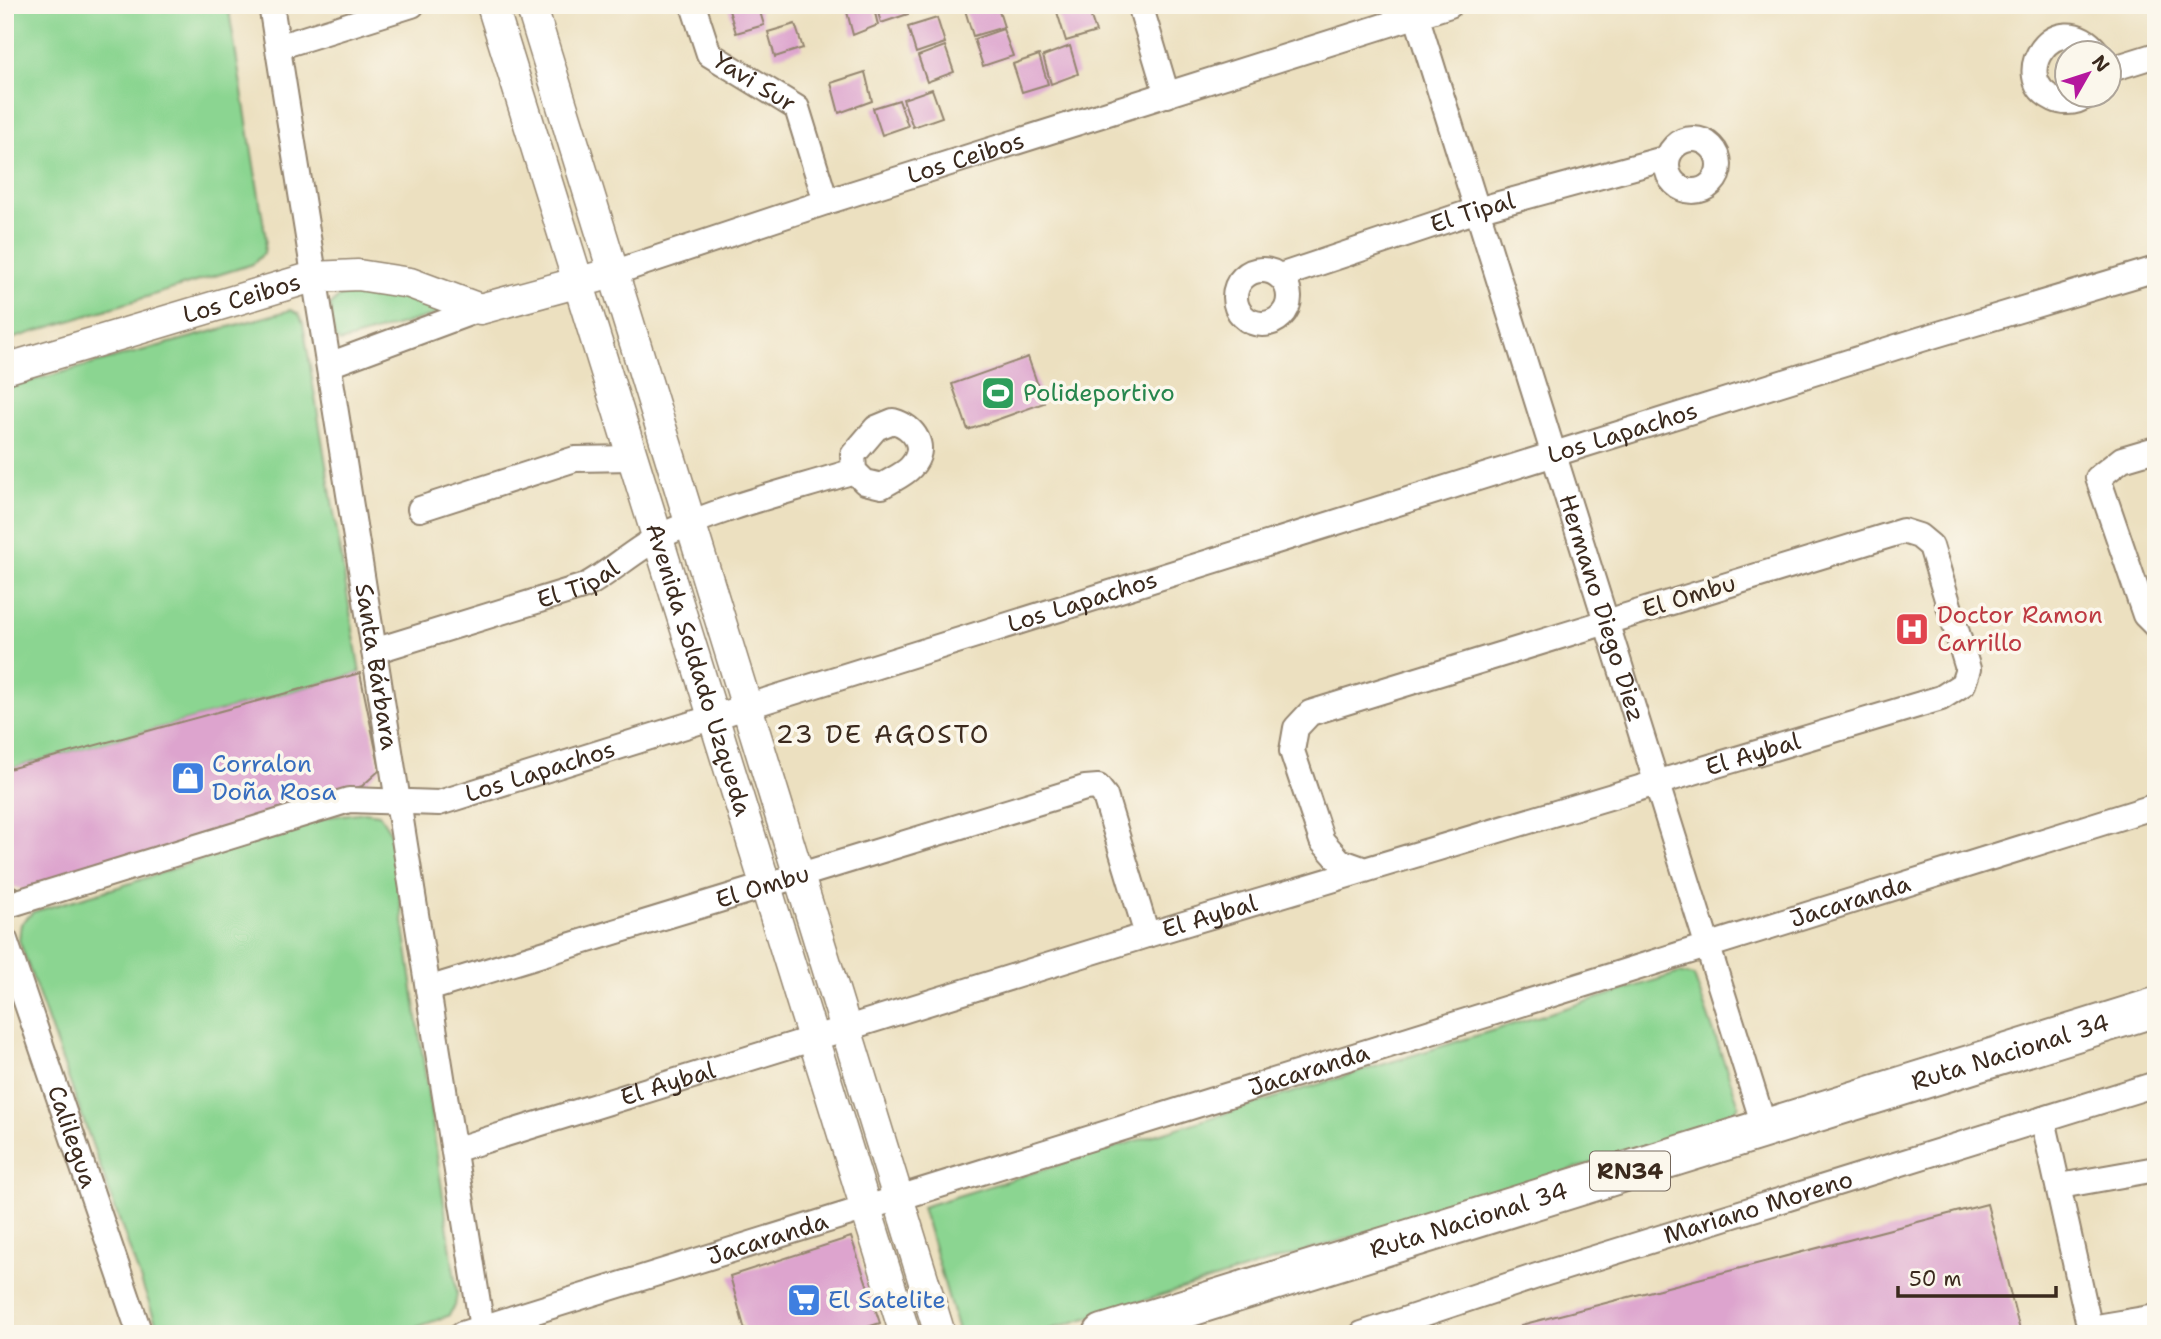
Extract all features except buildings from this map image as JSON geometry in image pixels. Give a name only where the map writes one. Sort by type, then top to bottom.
[{"type":"highway","name":"Ruta Nacional 34","points":[[1103,1334],[2156,1007]]},
{"type":"highway","name":"Ruta Nacional 34","points":[[1172,1334],[2156,1032]]},
{"type":"street","name":"Santa Bárbara","points":[[271,5],[454,1150],[472,1331]]},
{"type":"street","points":[[278,47],[412,5]]},
{"type":"street","name":"Avenida Soldado Uzqueda","points":[[492,5],[905,1334]]},
{"type":"street","name":"Avenida Soldado Uzqueda","points":[[531,5],[940,1334]]},
{"type":"street","name":"Yavi Sur","points":[[693,5],[709,54],[797,108],[826,201]]},
{"type":"street","points":[[1140,5],[1167,95]]},
{"type":"street","name":"Los Ceibos","points":[[329,365],[480,309],[613,273],[826,201],[1167,95],[1414,11],[1450,5]]},
{"type":"street","name":"Hermano Diego Diez","points":[[1414,11],[1765,1129]]},
{"type":"street","points":[[2052,40],[2036,59],[2036,80],[2052,98]]},
{"type":"street","points":[[2122,66],[2156,55]]},
{"type":"street","name":"El Tipal","points":[[1280,276],[1477,210],[1667,158]]},
{"type":"street","name":"Los Lapachos","points":[[5,906],[349,800],[439,803],[1554,454],[2156,269]]},
{"type":"street","name":"Los Ceibos","points":[[5,369],[313,277],[358,275],[410,284],[480,309]]},
{"type":"street","points":[[2156,449],[2122,460],[2098,478],[2145,615],[2156,626]]},
{"type":"street","points":[[420,509],[575,459],[633,457]]},
{"type":"street","name":"El Tipal","points":[[374,652],[584,586],[614,570],[658,538],[690,523],[854,471]]},
{"type":"street","name":"El Ombu","points":[[1364,870],[1340,861],[1322,841],[1292,751],[1296,728],[1310,713],[1606,621],[1903,531],[1919,536],[1931,546],[1968,668],[1963,684]]},
{"type":"street","name":"El Aybal","points":[[454,1150],[1147,935],[1941,698],[1963,684]]},
{"type":"street","name":"El Ombu","points":[[428,989],[798,873],[1085,788],[1098,787],[1105,796],[1147,935]]},
{"type":"street","name":"Jacaranda","points":[[472,1331],[2156,806]]},
{"type":"street","name":"Calilegua","points":[[5,940],[141,1334]]},
{"type":"street","name":"Mariano Moreno","points":[[1362,1334],[2156,1084]]},
{"type":"street","points":[[2043,1119],[2090,1331],[2156,1317]]},
{"type":"street","points":[[2060,1186],[2156,1169]]},
{"type":"green space","points":[[5,5],[228,5],[266,239],[264,253],[253,264],[5,341]]},
{"type":"green space","points":[[363,290],[458,308],[340,342],[334,337],[330,305],[340,296]]},
{"type":"green space","points":[[291,310],[299,314],[303,323],[360,673],[5,770],[5,388]]},
{"type":"green space","points":[[365,812],[379,814],[390,831],[457,1293],[455,1306],[448,1316],[398,1334],[160,1334],[19,940],[21,924],[33,912],[122,886],[328,817]]},
{"type":"green space","points":[[1679,973],[1694,976],[1739,1105],[1727,1122],[1035,1334],[959,1334],[922,1207]]},
{"type":"place","name":"Polideportivo","points":[[998,393]]},
{"type":"place","name":"Doctor Ramon Carrillo","points":[[1912,629]]},
{"type":"place","name":"Corralon Doña Rosa","points":[[188,778]]},
{"type":"place","name":"El Satelite","points":[[804,1300]]},
{"type":"district","name":"23 DE AGOSTO","points":[[883,733]]}]
